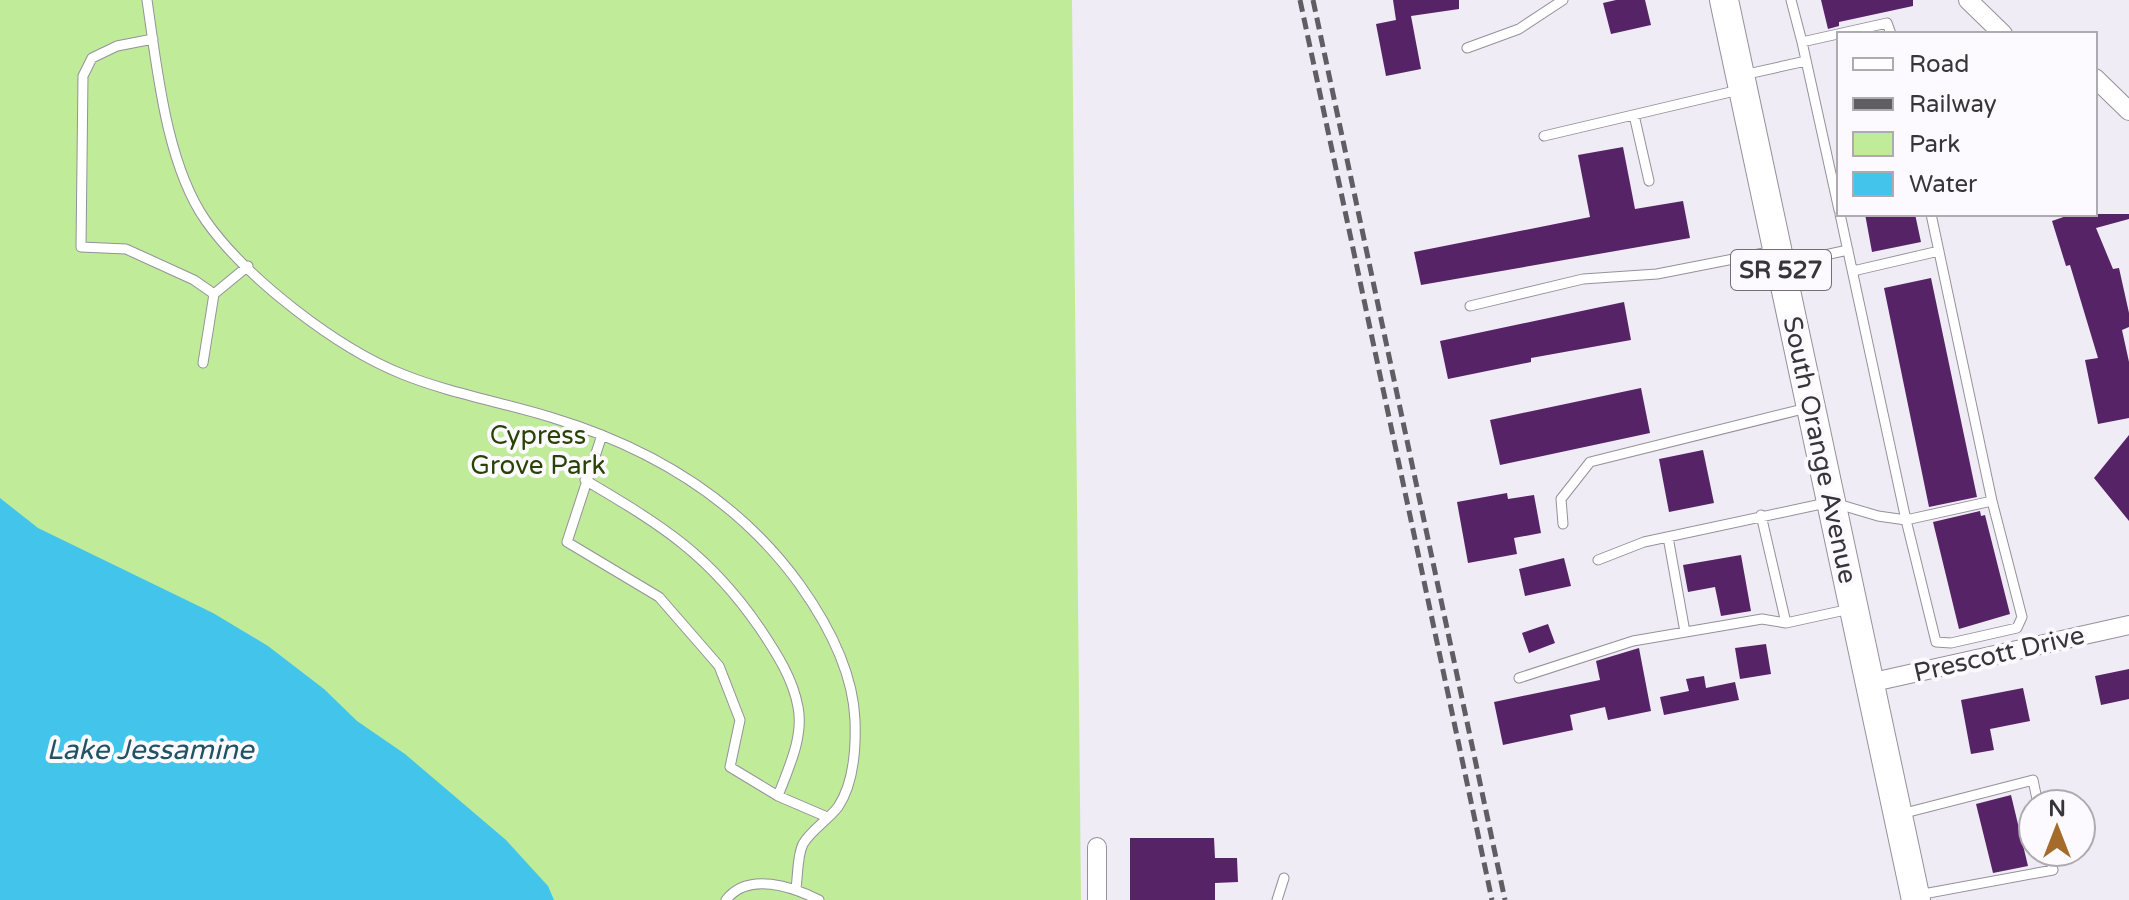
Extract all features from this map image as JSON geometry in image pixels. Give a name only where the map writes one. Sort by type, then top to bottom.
[{"type":"main road","name":"South Orange Avenue","points":[[1724,0],[1915,898]]},
{"type":"street","points":[[1968,0],[2001,32]]},
{"type":"street","points":[[2097,80],[2129,111]]},
{"type":"street","name":"Prescott Drive","points":[[1869,683],[2129,625]]},
{"type":"street","points":[[1097,847],[1097,900]]},
{"type":"lane","points":[[147,0],[175,148],[191,194],[206,221],[292,307],[354,350],[401,374],[602,435],[652,456],[697,483],[743,520],[779,557],[813,603],[849,679],[855,716],[850,777],[838,806],[802,845],[796,888]]},
{"type":"lane","points":[[1467,48],[1519,29],[1563,0]]},
{"type":"lane","points":[[1791,0],[1837,199]]},
{"type":"lane","points":[[1847,32],[1887,23],[1890,32]]},
{"type":"lane","points":[[1802,42],[1837,34]]},
{"type":"lane","points":[[153,39],[117,46],[92,58],[83,76],[81,247],[126,249],[194,280],[214,294]]},
{"type":"lane","points":[[1544,136],[1634,115],[1806,61]]},
{"type":"lane","points":[[1634,115],[1649,181]]},
{"type":"lane","points":[[1841,216],[1906,520],[1936,642],[1951,643],[2017,628],[2022,617],[1992,501],[1931,216]]},
{"type":"lane","points":[[1470,306],[1583,279],[1657,274],[1848,250]]},
{"type":"lane","points":[[1853,271],[1939,251]]},
{"type":"lane","points":[[203,363],[214,294],[248,266]]},
{"type":"lane","points":[[1563,524],[1561,499],[1590,462],[1811,408]]},
{"type":"lane","points":[[602,435],[567,542],[659,597],[719,666],[740,720],[730,767],[778,796],[827,817]]},
{"type":"lane","points":[[585,480],[667,528],[705,560],[740,600],[783,663],[799,709],[795,752],[778,796]]},
{"type":"lane","points":[[1598,560],[1668,537],[1831,502],[1878,516],[1906,520],[1992,501]]},
{"type":"lane","points":[[1761,515],[1786,623]]},
{"type":"lane","points":[[1668,537],[1685,632]]},
{"type":"lane","points":[[1519,678],[1633,641],[1762,619],[1786,623],[1853,608]]},
{"type":"lane","points":[[1898,815],[2033,780],[2035,788]]},
{"type":"lane","points":[[1915,898],[2053,868]]},
{"type":"lane","points":[[1277,900],[1284,878]]},
{"type":"lane","points":[[726,900],[748,887],[771,883],[796,888],[819,900]]},
{"type":"green space","name":"Cypress Grove Park","points":[[0,0],[1072,0],[1081,900],[0,900]]},
{"type":"water","name":"Lake Jessamine","points":[[0,498],[38,528],[213,613],[268,646],[324,689],[357,721],[405,754],[506,840],[548,886],[554,900],[0,900]]},
{"type":"building","points":[[1393,0],[1459,0],[1459,9],[1411,16],[1421,69],[1386,76],[1376,24],[1396,20]]},
{"type":"building","points":[[1645,0],[1651,25],[1611,34],[1603,3]]},
{"type":"building","points":[[1821,0],[1913,0],[1913,6],[1839,22],[1839,26],[1828,29]]},
{"type":"building","points":[[1623,147],[1635,209],[1683,201],[1690,238],[1421,285],[1414,252],[1590,217],[1578,155]]},
{"type":"building","points":[[2129,214],[2129,219],[2096,228],[2113,269],[2119,268],[2129,313],[2129,327],[2122,330],[2129,362],[2129,418],[2098,424],[2085,360],[2098,358],[2070,265],[2066,266],[2052,221],[2066,216]]},
{"type":"building","points":[[1865,216],[1915,216],[1921,242],[1872,252]]},
{"type":"building","points":[[1931,278],[1977,497],[1929,507],[1884,288]]},
{"type":"building","points":[[1624,302],[1631,340],[1531,358],[1531,362],[1448,379],[1440,341]]},
{"type":"building","points":[[1641,388],[1650,433],[1500,465],[1490,420]]},
{"type":"building","points":[[2129,435],[2129,521],[2094,478]]},
{"type":"building","points":[[1703,450],[1714,503],[1669,512],[1659,459]]},
{"type":"building","points":[[1507,493],[1508,499],[1534,495],[1541,533],[1514,538],[1517,554],[1468,563],[1457,502]]},
{"type":"building","points":[[1980,511],[1981,516],[1985,515],[2010,614],[1959,629],[1933,522]]},
{"type":"building","points":[[1741,555],[1751,611],[1721,616],[1715,587],[1688,592],[1683,565]]},
{"type":"building","points":[[1564,558],[1571,586],[1525,596],[1519,569]]},
{"type":"building","points":[[1548,624],[1555,643],[1529,653],[1522,633]]},
{"type":"building","points":[[1766,644],[1771,674],[1740,679],[1735,648]]},
{"type":"building","points":[[1639,648],[1651,711],[1608,720],[1605,707],[1570,715],[1573,730],[1503,745],[1494,702],[1600,680],[1596,661]]},
{"type":"building","points":[[2129,669],[2129,699],[2101,705],[2095,676]]},
{"type":"building","points":[[1704,676],[1706,688],[1735,682],[1739,700],[1664,715],[1660,697],[1689,691],[1686,679]]},
{"type":"building","points":[[2023,688],[2030,721],[1990,729],[1994,750],[1971,754],[1961,700]]},
{"type":"building","points":[[2011,795],[2017,820],[2018,868],[1993,873],[1976,804]]},
{"type":"building","points":[[1130,838],[1214,838],[1215,858],[1237,858],[1238,882],[1215,883],[1215,900],[1130,900]]},
{"type":"railway","points":[[1300,0],[1492,900]]},
{"type":"railway","points":[[1313,0],[1505,900]]}]
